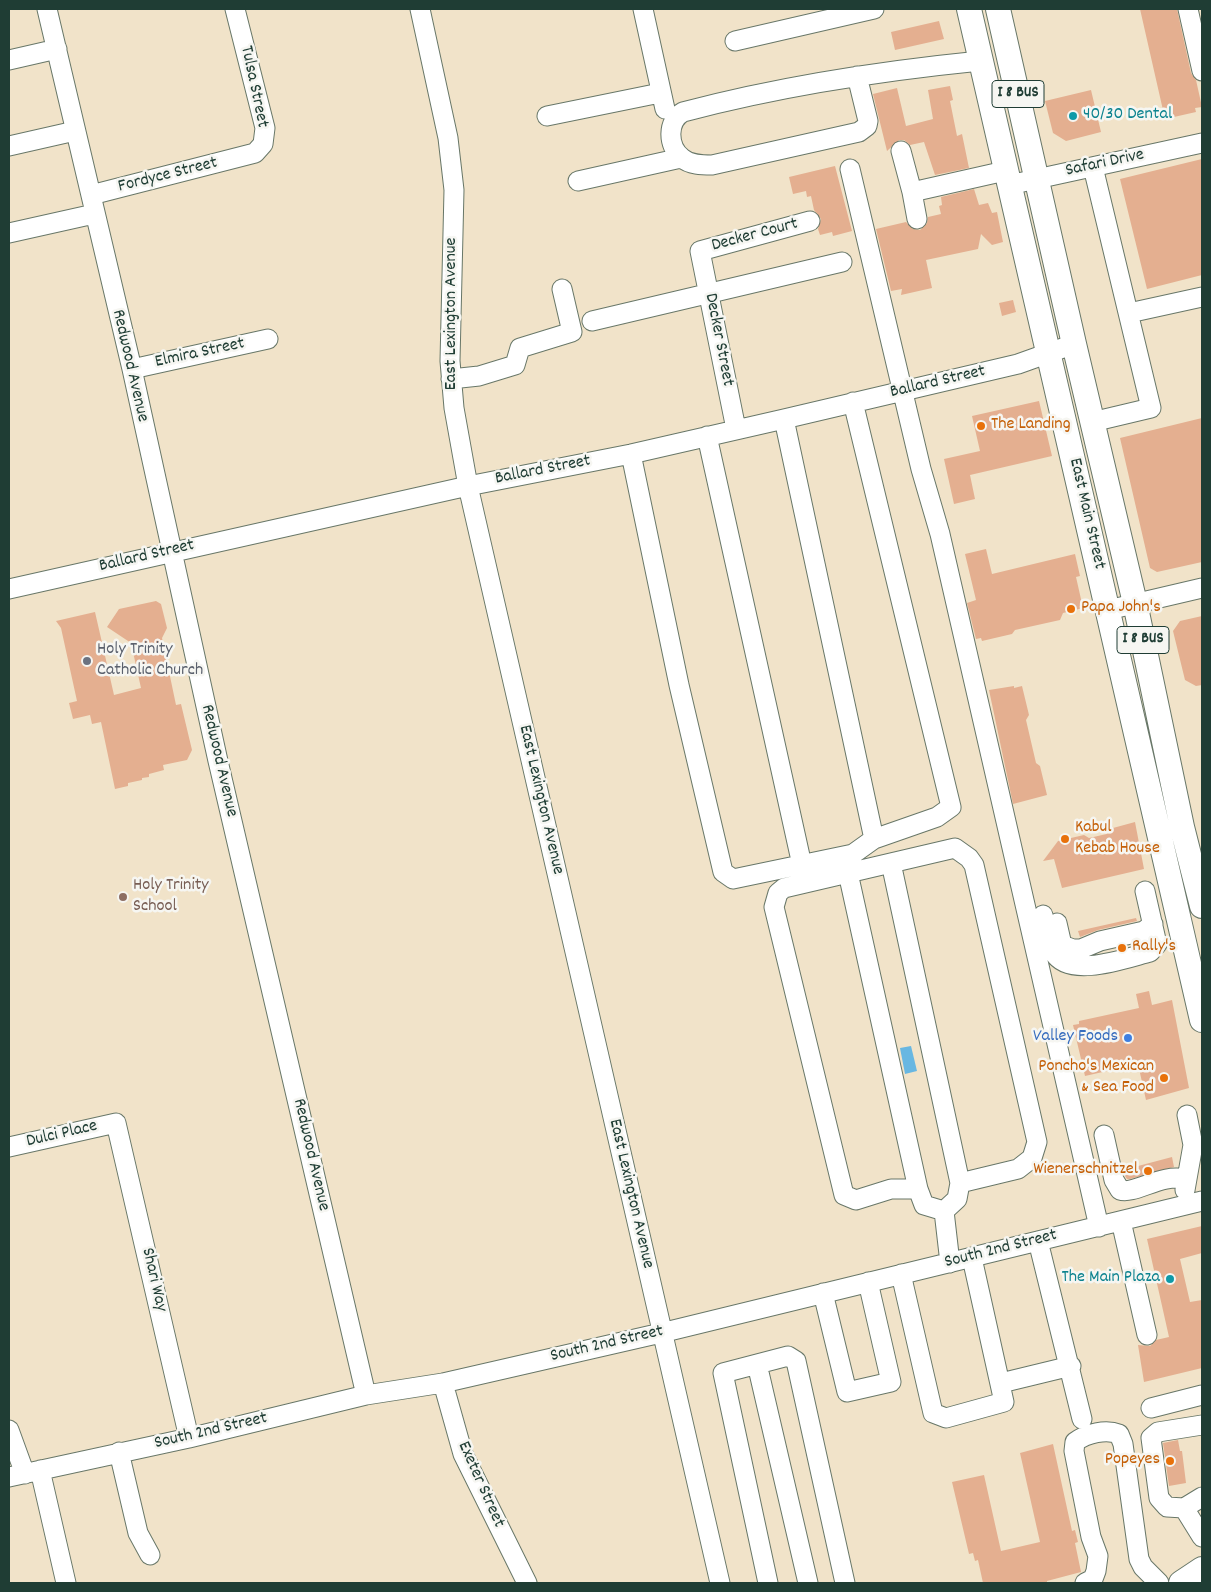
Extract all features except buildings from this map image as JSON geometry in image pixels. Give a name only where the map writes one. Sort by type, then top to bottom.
[{"type":"main road","name":"East Main Street","points":[[968,9],[1202,1020]]},
{"type":"main road","name":"East Main Street","points":[[998,9],[1092,422],[1136,603],[1202,906]]},
{"type":"main road","points":[[1171,885],[1195,877]]},
{"type":"main road","points":[[1181,1583],[1202,1568]]},
{"type":"street","name":"Redwood Avenue","points":[[47,9],[132,369],[218,761],[366,1395]]},
{"type":"street","name":"Tulsa Street","points":[[235,9],[265,128],[262,144],[256,153],[246,157]]},
{"type":"street","name":"East Lexington Avenue","points":[[420,9],[448,138],[454,190],[451,379],[468,486],[661,1333],[720,1583]]},
{"type":"street","points":[[547,116],[662,101],[643,9]]},
{"type":"street","points":[[735,41],[874,9]]},
{"type":"street","points":[[1188,9],[1202,71]]},
{"type":"street","points":[[9,60],[57,49]]},
{"type":"street","points":[[857,76],[868,121],[866,126],[858,132],[712,165],[696,165],[682,158],[673,145],[670,131],[671,122],[683,112],[737,98],[857,76],[980,61]]},
{"type":"street","points":[[9,146],[75,131]]},
{"type":"street","name":"Safari Drive","points":[[912,192],[1007,178],[1037,179],[1202,143]]},
{"type":"street","points":[[901,152],[917,219]]},
{"type":"street","name":"Fordyce Street","points":[[91,195],[246,157]]},
{"type":"street","points":[[578,181],[682,158]]},
{"type":"street","points":[[1092,422],[1151,408],[1094,167]]},
{"type":"street","points":[[850,169],[921,469],[940,534],[1098,1227]]},
{"type":"street","points":[[9,233],[94,214]]},
{"type":"street","name":"Decker Court","points":[[700,251],[810,221]]},
{"type":"street","name":"Decker Street","points":[[700,251],[736,429]]},
{"type":"street","points":[[592,321],[708,292],[842,262]]},
{"type":"street","points":[[451,379],[479,376],[515,365],[520,348],[572,332],[562,289]]},
{"type":"street","points":[[1129,313],[1202,297]]},
{"type":"street","name":"Elmira Street","points":[[132,369],[268,339]]},
{"type":"street","name":"Ballard Street","points":[[9,589],[171,551],[468,486],[631,454],[784,419],[1018,364],[1074,344]]},
{"type":"street","points":[[631,454],[677,675],[723,872],[733,879],[853,854],[874,839],[937,817],[951,807],[853,402]]},
{"type":"street","points":[[784,419],[874,839]]},
{"type":"street","points":[[707,436],[802,865]]},
{"type":"street","points":[[1108,610],[1202,588]]},
{"type":"street","points":[[918,1189],[891,1189],[856,1200],[844,1195],[774,907],[778,893],[784,888],[954,848],[969,858],[974,866],[1037,1142],[1032,1158],[1018,1169],[960,1183]]},
{"type":"street","points":[[891,863],[960,1183],[957,1198],[944,1211]]},
{"type":"street","points":[[848,873],[918,1189],[924,1205],[944,1211]]},
{"type":"street","points":[[1048,914],[1062,945],[1072,949],[1080,949],[1100,941],[1144,931],[1153,924],[1145,891]]},
{"type":"street","points":[[1187,1115],[1193,1145],[1184,1186],[1195,1203]]},
{"type":"street","name":"Dulci Place","points":[[9,1147],[116,1123]]},
{"type":"street","name":"Shari Way","points":[[116,1123],[189,1438]]},
{"type":"street","points":[[1104,1135],[1114,1180],[1120,1190],[1129,1191],[1148,1183],[1178,1177],[1186,1179]]},
{"type":"street","name":"South 2nd Street","points":[[25,1474],[189,1438],[366,1395],[443,1383],[661,1333],[1195,1203]]},
{"type":"street","points":[[944,1211],[950,1263]]},
{"type":"street","points":[[1121,1221],[1147,1335]]},
{"type":"street","points":[[1038,1241],[1071,1366],[1082,1419]]},
{"type":"street","points":[[901,1274],[933,1413],[946,1418],[1004,1402],[972,1258]]},
{"type":"street","points":[[823,1293],[847,1392],[891,1382],[868,1282]]},
{"type":"street","points":[[768,1583],[723,1372],[788,1356],[796,1361],[845,1583]]},
{"type":"street","points":[[757,1364],[808,1583]]},
{"type":"street","points":[[1001,1382],[1071,1366]]},
{"type":"street","name":"Exeter Street","points":[[443,1383],[463,1454],[527,1583]]},
{"type":"street","points":[[1151,1408],[1202,1397]]},
{"type":"street","points":[[1202,1425],[1158,1432],[1151,1438],[1159,1498],[1167,1507],[1184,1508],[1202,1498]]},
{"type":"street","points":[[9,1430],[66,1583]]},
{"type":"street","points":[[1092,1582],[1098,1556],[1091,1537],[1074,1451],[1075,1442],[1082,1436],[1110,1431],[1119,1434],[1124,1444],[1139,1559],[1143,1567],[1159,1583]]},
{"type":"street","points":[[119,1452],[138,1533],[150,1555]]},
{"type":"street","points":[[1184,1508],[1202,1538]]},
{"type":"water","points":[[911,1046],[917,1071],[905,1074],[900,1048]]},
{"type":"place","name":"40/30 Dental","points":[[1073,116]]},
{"type":"place","name":"The Landing","points":[[981,426]]},
{"type":"place","name":"Papa John's","points":[[1071,609]]},
{"type":"place","name":"Holy Trinity Catholic Church","points":[[87,661]]},
{"type":"place","name":"Kabul Kebab House","points":[[1065,839]]},
{"type":"place","name":"Holy Trinity School","points":[[123,897]]},
{"type":"place","name":"Rally's","points":[[1122,948]]},
{"type":"place","name":"Valley Foods","points":[[1128,1038]]},
{"type":"place","name":"Poncho's Mexican & Sea Food","points":[[1164,1078]]},
{"type":"place","name":"Wienerschnitzel","points":[[1148,1171]]},
{"type":"place","name":"The Main Plaza","points":[[1170,1279]]},
{"type":"place","name":"Popeyes","points":[[1170,1461]]}]
